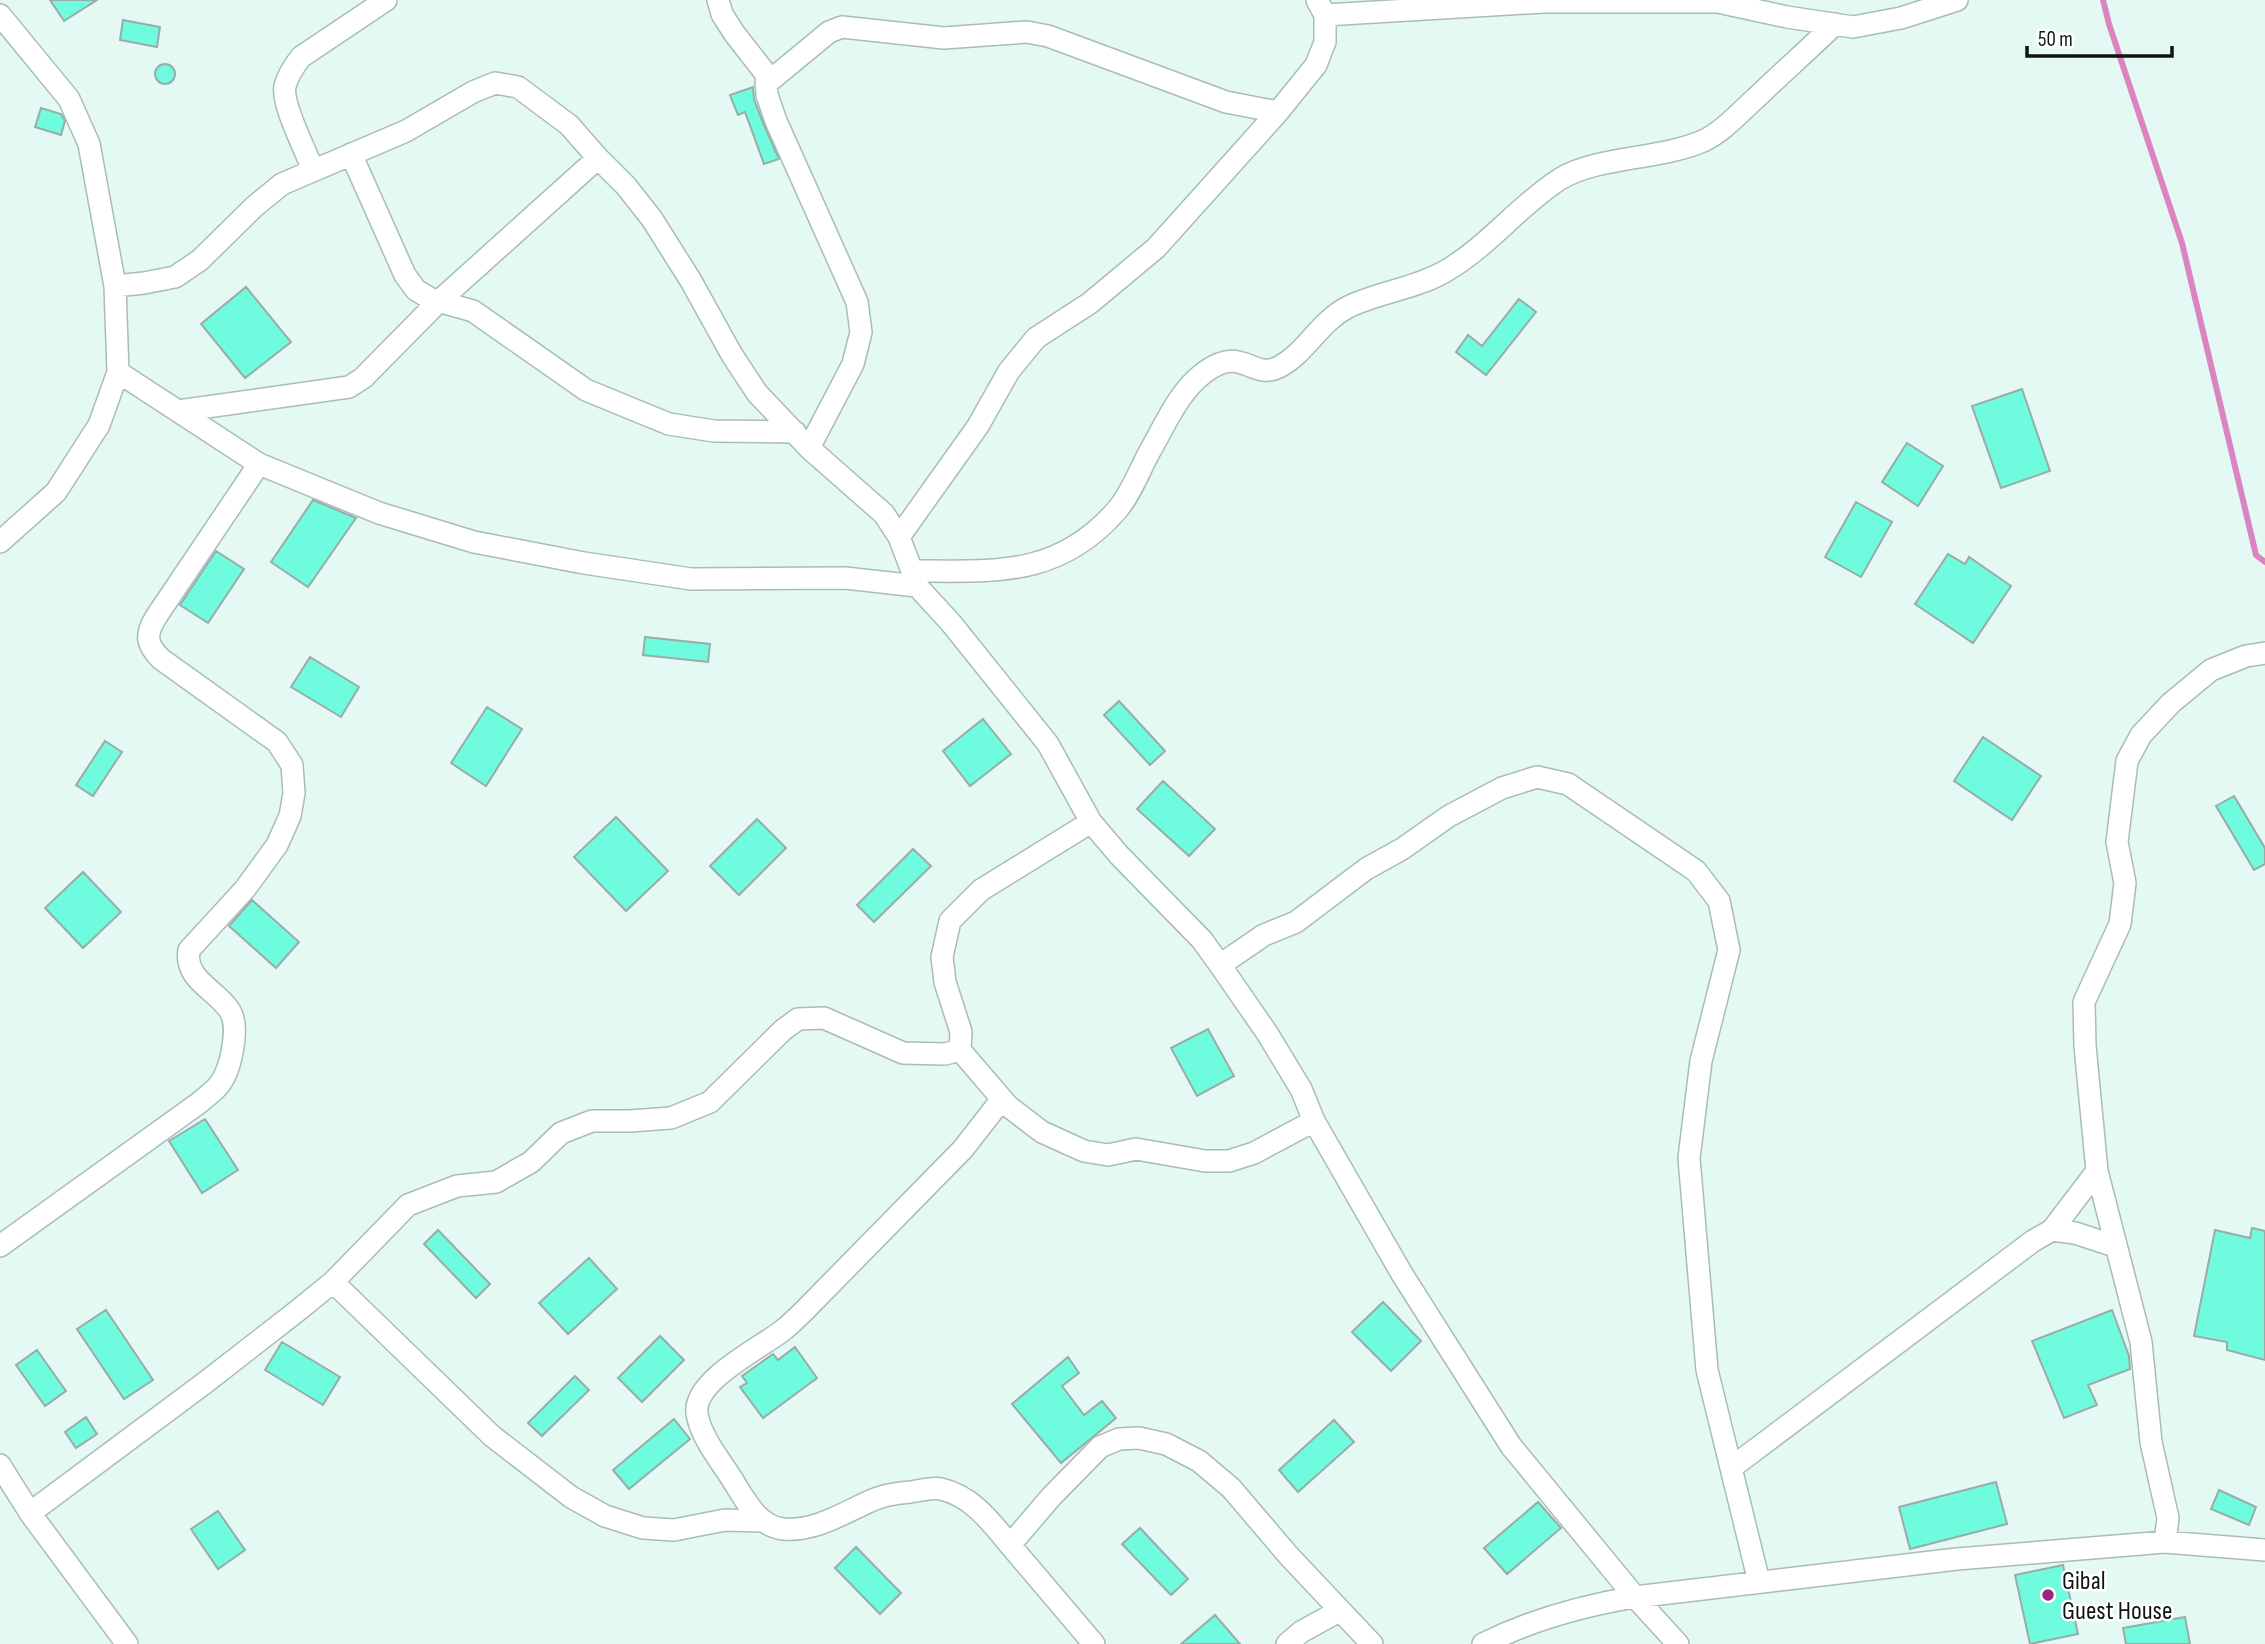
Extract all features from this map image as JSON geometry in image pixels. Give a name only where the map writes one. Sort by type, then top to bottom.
[{"type":"street","points":[[313,170],[288,107],[284,88],[291,70],[301,57],[386,0]]},
{"type":"street","points":[[718,0],[734,33],[765,74],[767,95],[776,121],[857,302],[861,332],[853,364],[802,440]]},
{"type":"street","points":[[899,537],[978,426],[1009,371],[1036,338],[1090,303],[1156,248],[1278,112],[1316,65],[1325,42],[1321,7],[1544,2],[1718,2],[1787,18],[1853,27],[1901,18],[1956,0]]},
{"type":"street","points":[[0,15],[69,99],[89,144],[115,286],[118,372],[99,425],[56,492],[0,542]]},
{"type":"street","points":[[118,372],[259,464],[379,513],[474,542],[584,563],[691,579],[915,578],[997,572],[1035,566],[1076,548],[1118,509],[1178,400],[1195,379],[1207,370],[1228,360],[1236,360],[1267,371],[1278,367],[1294,358],[1316,331],[1348,308],[1422,283],[1454,265],[1563,177],[1591,166],[1678,150],[1706,140],[1732,120],[1835,24]]},
{"type":"street","points":[[766,84],[829,32],[842,27],[944,38],[1027,32],[1048,36],[1226,102],[1278,112]]},
{"type":"street","points":[[115,286],[144,284],[175,277],[200,260],[255,206],[282,184],[406,131],[473,92],[495,83],[518,87],[569,125],[626,186],[652,219],[757,393],[802,440],[884,514],[899,537],[915,578],[1048,744],[1091,822],[1119,855],[1202,940],[1267,1033],[1301,1089],[1314,1121],[1402,1274],[1511,1446],[1634,1597],[1678,1644]]},
{"type":"street","points":[[351,154],[405,275],[416,290],[438,302],[473,311],[586,390],[669,424],[802,440]]},
{"type":"street","points":[[178,411],[349,387],[363,378],[438,302],[597,158]]},
{"type":"street","points":[[0,1246],[199,1103],[221,1083],[231,1057],[234,1035],[231,1012],[195,976],[187,961],[189,950],[245,889],[277,845],[290,816],[294,793],[292,765],[277,741],[161,659],[150,649],[147,640],[149,629],[156,617],[259,464]]},
{"type":"street","points":[[2165,1542],[2168,1518],[2151,1442],[2141,1342],[2096,1171],[2085,1046],[2084,1002],[2120,924],[2125,883],[2117,842],[2127,761],[2141,735],[2171,703],[2211,670],[2246,656],[2265,653]]},
{"type":"street","points":[[1220,965],[1265,935],[1296,922],[1366,869],[1402,849],[1448,816],[1502,788],[1537,777],[1568,784],[1696,871],[1719,901],[1729,950],[1701,1061],[1689,1158],[1707,1370],[1759,1582]]},
{"type":"street","points":[[1091,822],[981,890],[950,920],[942,957],[945,982],[961,1032],[960,1050],[1002,1099],[1042,1132],[1084,1151],[1108,1155],[1136,1149],[1205,1161],[1229,1161],[1254,1153],[1314,1121]]},
{"type":"street","points":[[30,1513],[260,1341],[332,1282],[408,1205],[457,1186],[496,1182],[531,1162],[561,1133],[592,1121],[671,1118],[710,1102],[782,1030],[799,1019],[824,1018],[903,1054],[926,1056],[960,1050]]},
{"type":"street","points":[[762,1521],[746,1503],[706,1436],[697,1412],[700,1396],[713,1379],[784,1330],[806,1310],[963,1149],[1002,1099]]},
{"type":"street","points":[[1731,1468],[2033,1241],[2053,1230],[2096,1171]]},
{"type":"street","points":[[2053,1230],[2075,1233],[2115,1246]]},
{"type":"street","points":[[332,1282],[492,1436],[571,1497],[605,1516],[643,1528],[674,1530],[724,1520],[762,1521],[782,1529],[810,1526],[847,1513],[871,1500],[939,1488],[964,1497],[988,1517],[1094,1644]]},
{"type":"street","points":[[1010,1545],[1051,1497],[1100,1447],[1119,1439],[1139,1438],[1166,1444],[1199,1461],[1231,1488],[1339,1611],[1372,1644]]},
{"type":"street","points":[[0,1465],[30,1513],[128,1644]]},
{"type":"street","points":[[1483,1644],[1518,1626],[1588,1605],[1634,1597],[1957,1559],[2165,1542],[2265,1550]]},
{"type":"street","points":[[1287,1644],[1301,1632],[1339,1611]]},
{"type":"building","points":[[50,0],[97,0],[64,21]]},
{"type":"building","points":[[123,20],[160,27],[157,47],[120,40]]},
{"type":"building","points":[[165,64],[172,67],[175,74],[172,81],[165,84],[158,81],[155,74],[158,67]]},
{"type":"building","points":[[753,87],[754,99],[779,159],[764,164],[745,112],[738,115],[730,95]]},
{"type":"building","points":[[41,108],[61,114],[65,121],[61,135],[35,127]]},
{"type":"building","points":[[246,287],[291,342],[245,378],[201,324]]},
{"type":"building","points":[[1519,299],[1536,312],[1486,375],[1456,352],[1468,335],[1482,346]]},
{"type":"building","points":[[2022,389],[2050,471],[2001,488],[1972,406]]},
{"type":"building","points":[[1907,443],[1943,466],[1918,506],[1882,482]]},
{"type":"building","points":[[313,500],[356,518],[308,587],[271,562]]},
{"type":"building","points":[[1856,502],[1892,522],[1861,577],[1825,557]]},
{"type":"building","points":[[216,551],[244,569],[208,623],[180,605]]},
{"type":"building","points":[[1948,554],[1965,564],[1969,557],[2011,586],[1973,643],[1915,604]]},
{"type":"building","points":[[645,637],[710,644],[708,662],[643,655]]},
{"type":"building","points":[[310,657],[359,687],[341,717],[291,687]]},
{"type":"building","points":[[1119,701],[1165,751],[1150,765],[1104,715]]},
{"type":"building","points":[[487,707],[522,729],[486,786],[451,763]]},
{"type":"building","points":[[983,719],[1011,754],[970,786],[943,751]]},
{"type":"building","points":[[1983,737],[2041,776],[2012,820],[1954,781]]},
{"type":"building","points":[[105,741],[122,752],[93,796],[76,785]]},
{"type":"building","points":[[1163,781],[1215,829],[1189,856],[1137,809]]},
{"type":"building","points":[[2234,796],[2265,848],[2265,864],[2254,870],[2216,806]]},
{"type":"building","points":[[616,817],[668,871],[626,911],[574,857]]},
{"type":"building","points":[[757,819],[786,848],[739,895],[710,866]]},
{"type":"building","points":[[913,849],[931,866],[874,922],[857,905]]},
{"type":"building","points":[[83,872],[121,912],[83,948],[45,908]]},
{"type":"building","points":[[252,900],[299,942],[276,968],[229,926]]},
{"type":"building","points":[[1208,1029],[1234,1076],[1197,1096],[1171,1048]]},
{"type":"building","points":[[205,1119],[238,1170],[202,1193],[169,1141]]},
{"type":"building","points":[[2252,1228],[2265,1231],[2265,1360],[2227,1350],[2227,1342],[2194,1336],[2215,1230],[2250,1238]]},
{"type":"building","points":[[438,1230],[490,1284],[476,1298],[424,1244]]},
{"type":"building","points":[[589,1258],[617,1289],[568,1334],[539,1303]]},
{"type":"building","points":[[1383,1302],[1421,1341],[1391,1371],[1352,1332]]},
{"type":"building","points":[[106,1310],[153,1380],[124,1399],[77,1329]]},
{"type":"building","points":[[2112,1310],[2129,1356],[2130,1369],[2088,1385],[2097,1405],[2064,1418],[2032,1341]]},
{"type":"building","points":[[660,1336],[684,1360],[642,1402],[618,1378]]},
{"type":"building","points":[[282,1342],[340,1377],[323,1405],[265,1370]]},
{"type":"building","points":[[795,1347],[817,1378],[763,1418],[740,1387],[747,1383],[742,1376],[773,1354],[778,1360]]},
{"type":"building","points":[[37,1350],[66,1391],[45,1406],[16,1365]]},
{"type":"building","points":[[1068,1357],[1079,1373],[1062,1386],[1084,1415],[1102,1401],[1116,1418],[1061,1463],[1012,1404]]},
{"type":"building","points":[[575,1376],[589,1390],[542,1436],[528,1423]]},
{"type":"building","points":[[86,1417],[97,1434],[76,1448],[65,1432]]},
{"type":"building","points":[[674,1419],[690,1439],[629,1489],[613,1470]]},
{"type":"building","points":[[1334,1420],[1354,1442],[1298,1492],[1279,1470]]},
{"type":"building","points":[[1996,1482],[2007,1524],[1910,1549],[1899,1507]]},
{"type":"building","points":[[2219,1490],[2256,1507],[2249,1525],[2211,1509]]},
{"type":"building","points":[[1538,1502],[1561,1528],[1507,1574],[1484,1548]]},
{"type":"building","points":[[218,1511],[245,1550],[218,1569],[191,1529]]},
{"type":"building","points":[[1140,1528],[1188,1579],[1171,1595],[1122,1544]]},
{"type":"building","points":[[856,1547],[901,1593],[880,1614],[835,1568]]},
{"type":"building","points":[[2063,1565],[2078,1634],[2030,1644],[2015,1575]]},
{"type":"building","points":[[1215,1615],[1240,1644],[1181,1644]]},
{"type":"building","points":[[2185,1617],[2190,1644],[2126,1644],[2123,1628]]},
{"type":"waterway","points":[[2103,0],[2182,243],[2256,555],[2265,562]]},
{"type":"place","name":"Gibal Guest House","points":[[2048,1595]]}]
